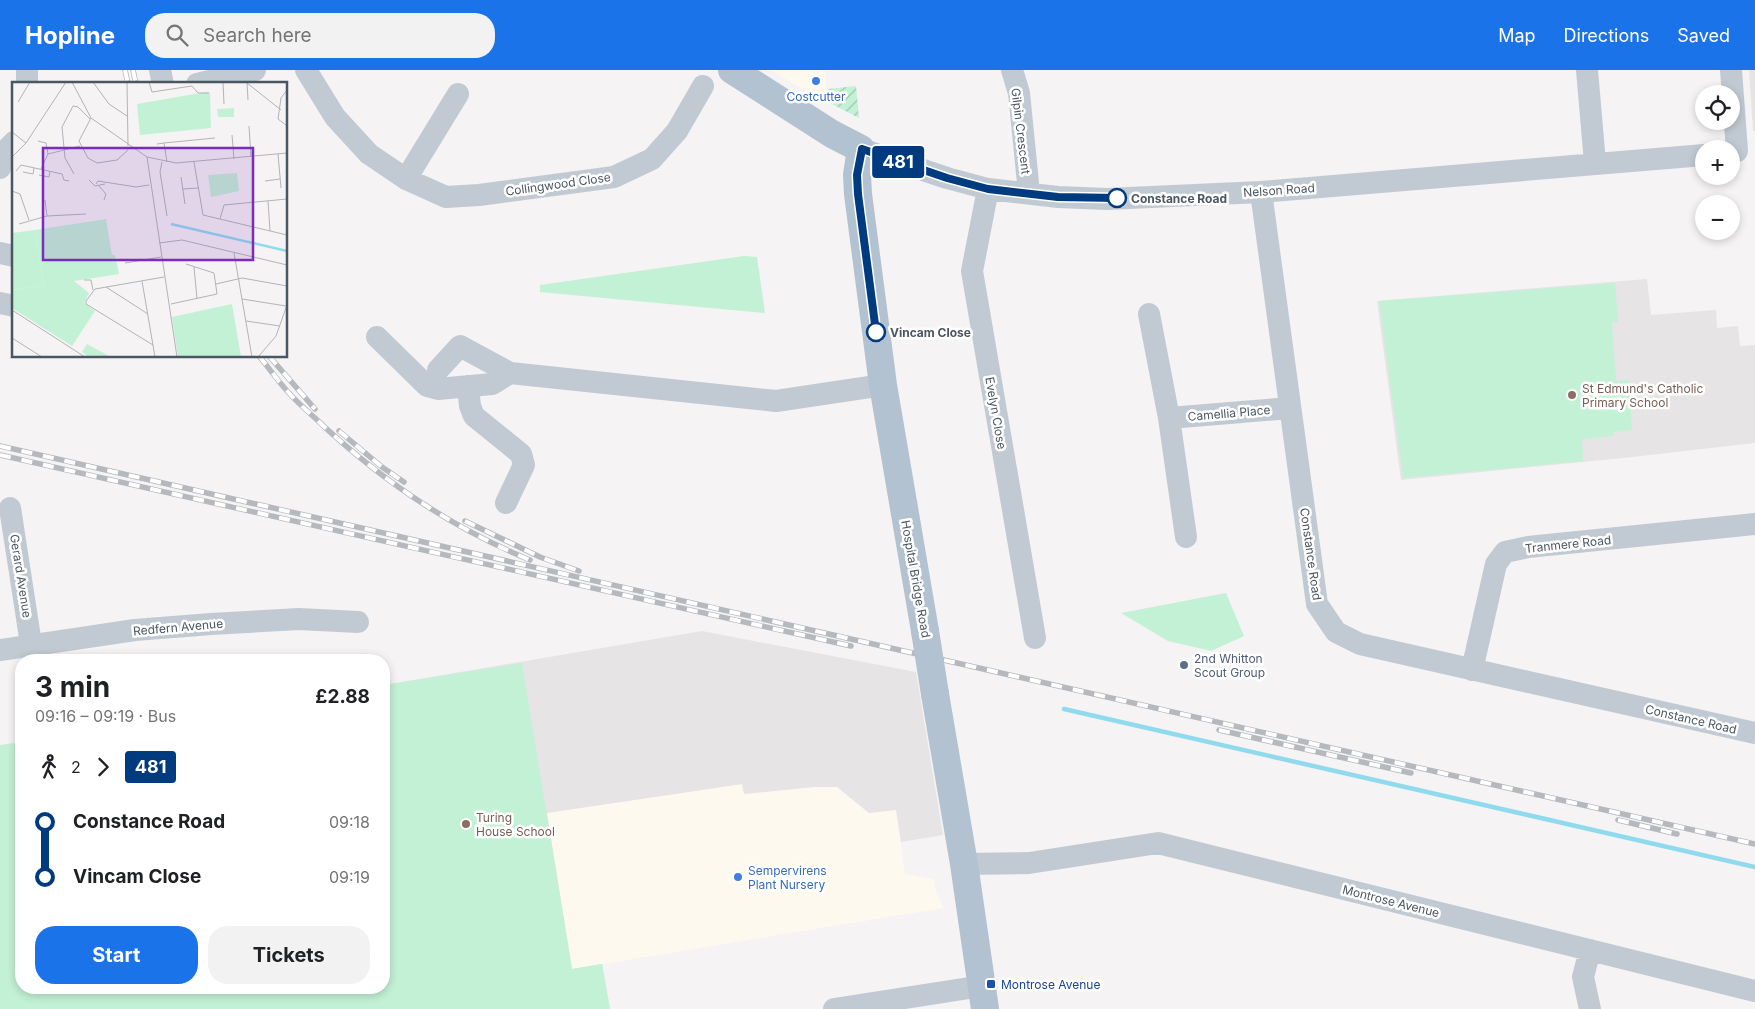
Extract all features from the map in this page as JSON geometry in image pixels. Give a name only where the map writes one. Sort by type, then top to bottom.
[{"type":"main road","name":"Nelson Road","points":[[732,70],[832,134],[862,149]]},
{"type":"main road","name":"Hospital Bridge Road","points":[[862,149],[857,175],[858,194],[883,385],[964,864],[983,998]]},
{"type":"street","name":"Collingwood Close","points":[[306,70],[335,117],[369,154],[406,179],[446,197],[479,195],[614,177],[652,159],[678,131],[703,86]]},
{"type":"street","name":"Gilpin Crescent","points":[[1012,70],[1019,93],[1029,193]]},
{"type":"street","points":[[1587,70],[1595,163]]},
{"type":"street","points":[[1731,70],[1741,151]]},
{"type":"street","points":[[205,82],[252,71]]},
{"type":"street","points":[[406,179],[458,94]]},
{"type":"street","name":"Nelson Road","points":[[862,149],[947,178],[988,189],[1058,197],[1108,199],[1261,192],[1695,156]]},
{"type":"street","name":"Evelyn Close","points":[[988,189],[972,272],[1035,638]]},
{"type":"street","name":"Constance Road","points":[[1261,192],[1317,604],[1336,632],[1360,644],[1755,733]]},
{"type":"street","name":"Camellia Place","points":[[1149,314],[1168,418],[1186,537]]},
{"type":"street","points":[[377,337],[427,386],[438,389],[492,384],[510,374]]},
{"type":"street","points":[[438,370],[460,346],[510,374],[776,401],[883,385]]},
{"type":"street","points":[[468,386],[470,406],[474,416],[521,454],[524,465],[506,503]]},
{"type":"street","name":"Camellia Place","points":[[1168,418],[1290,408]]},
{"type":"street","name":"Gerard Avenue","points":[[10,508],[32,644]]},
{"type":"street","name":"Tranmere Road","points":[[1472,670],[1496,564],[1505,552],[1528,547],[1755,524]]},
{"type":"street","name":"Redfern Avenue","points":[[0,650],[136,630],[211,624],[299,619],[358,622]]},
{"type":"street","name":"Montrose Avenue","points":[[964,864],[994,862],[1029,863],[1158,843],[1755,991]]},
{"type":"street","points":[[1590,950],[1582,977],[1590,1009]]},
{"type":"street","points":[[834,1009],[983,998]]},
{"type":"shaded area","points":[[771,70],[825,70],[828,104]]},
{"type":"shaded area","points":[[1749,70],[1755,70],[1755,131],[1753,131]]},
{"type":"shaded area","name":"St Edmund's Catholic Primary School","points":[[1647,279],[1651,315],[1716,310],[1717,328],[1738,326],[1740,346],[1755,345],[1755,443],[1401,480],[1377,301]]},
{"type":"shaded area","name":"Turing House School","points":[[702,631],[916,672],[943,835],[901,842],[896,810],[869,813],[837,787],[814,787],[744,794],[742,784],[547,813],[572,969],[602,964],[610,1009],[168,1009],[322,994],[390,994],[390,684]]},
{"type":"shaded area","name":"Sempervirens Plant Nursery","points":[[742,784],[744,794],[814,787],[837,787],[869,813],[896,810],[905,874],[934,879],[936,892],[944,908],[572,969],[547,813]]},
{"type":"green space","points":[[856,86],[859,118],[830,103],[828,89]]},
{"type":"green space","points":[[744,256],[757,257],[765,313],[540,292],[540,285]]},
{"type":"green space","name":"St Edmund's Catholic Primary School","points":[[1615,283],[1618,322],[1612,323],[1616,381],[1629,380],[1632,430],[1613,432],[1613,436],[1582,439],[1583,461],[1403,478],[1379,301]]},
{"type":"green space","points":[[1226,593],[1244,636],[1211,651],[1168,641],[1121,613]]},
{"type":"green space","points":[[522,663],[572,969],[602,964],[610,1009],[0,1009],[0,745],[15,743],[15,994],[390,994],[390,684]]},
{"type":"waterway","points":[[1064,709],[1755,867]]},
{"type":"railway","points":[[125,70],[128,82]]},
{"type":"railway","points":[[133,70],[136,82]]},
{"type":"railway","points":[[261,358],[284,388],[301,405],[339,440],[390,481],[443,516],[500,547],[530,560]]},
{"type":"railway","points":[[271,358],[315,409]]},
{"type":"railway","points":[[339,431],[382,467],[404,482]]},
{"type":"railway","points":[[0,446],[1755,844]]},
{"type":"railway","points":[[0,455],[851,646]]},
{"type":"railway","points":[[465,521],[540,557],[579,571]]},
{"type":"railway","points":[[1219,730],[1411,773]]},
{"type":"railway","points":[[1618,820],[1677,834]]},
{"type":"bus line","name":"481","points":[[876,332],[858,194],[858,160],[862,149],[947,178],[988,189],[1058,197],[1117,198]]},
{"type":"place","name":"Costcutter","points":[[816,81]]},
{"type":"place","name":"Constance Road","points":[[1117,198]]},
{"type":"place","name":"Vincam Close","points":[[876,332]]},
{"type":"place","name":"St Edmund's Catholic Primary School","points":[[1572,395]]},
{"type":"place","name":"2nd Whitton Scout Group","points":[[1184,665]]},
{"type":"place","name":"Turing House School","points":[[466,824]]},
{"type":"place","name":"Sempervirens Plant Nursery","points":[[738,877]]},
{"type":"place","name":"Montrose Avenue","points":[[991,984]]}]
